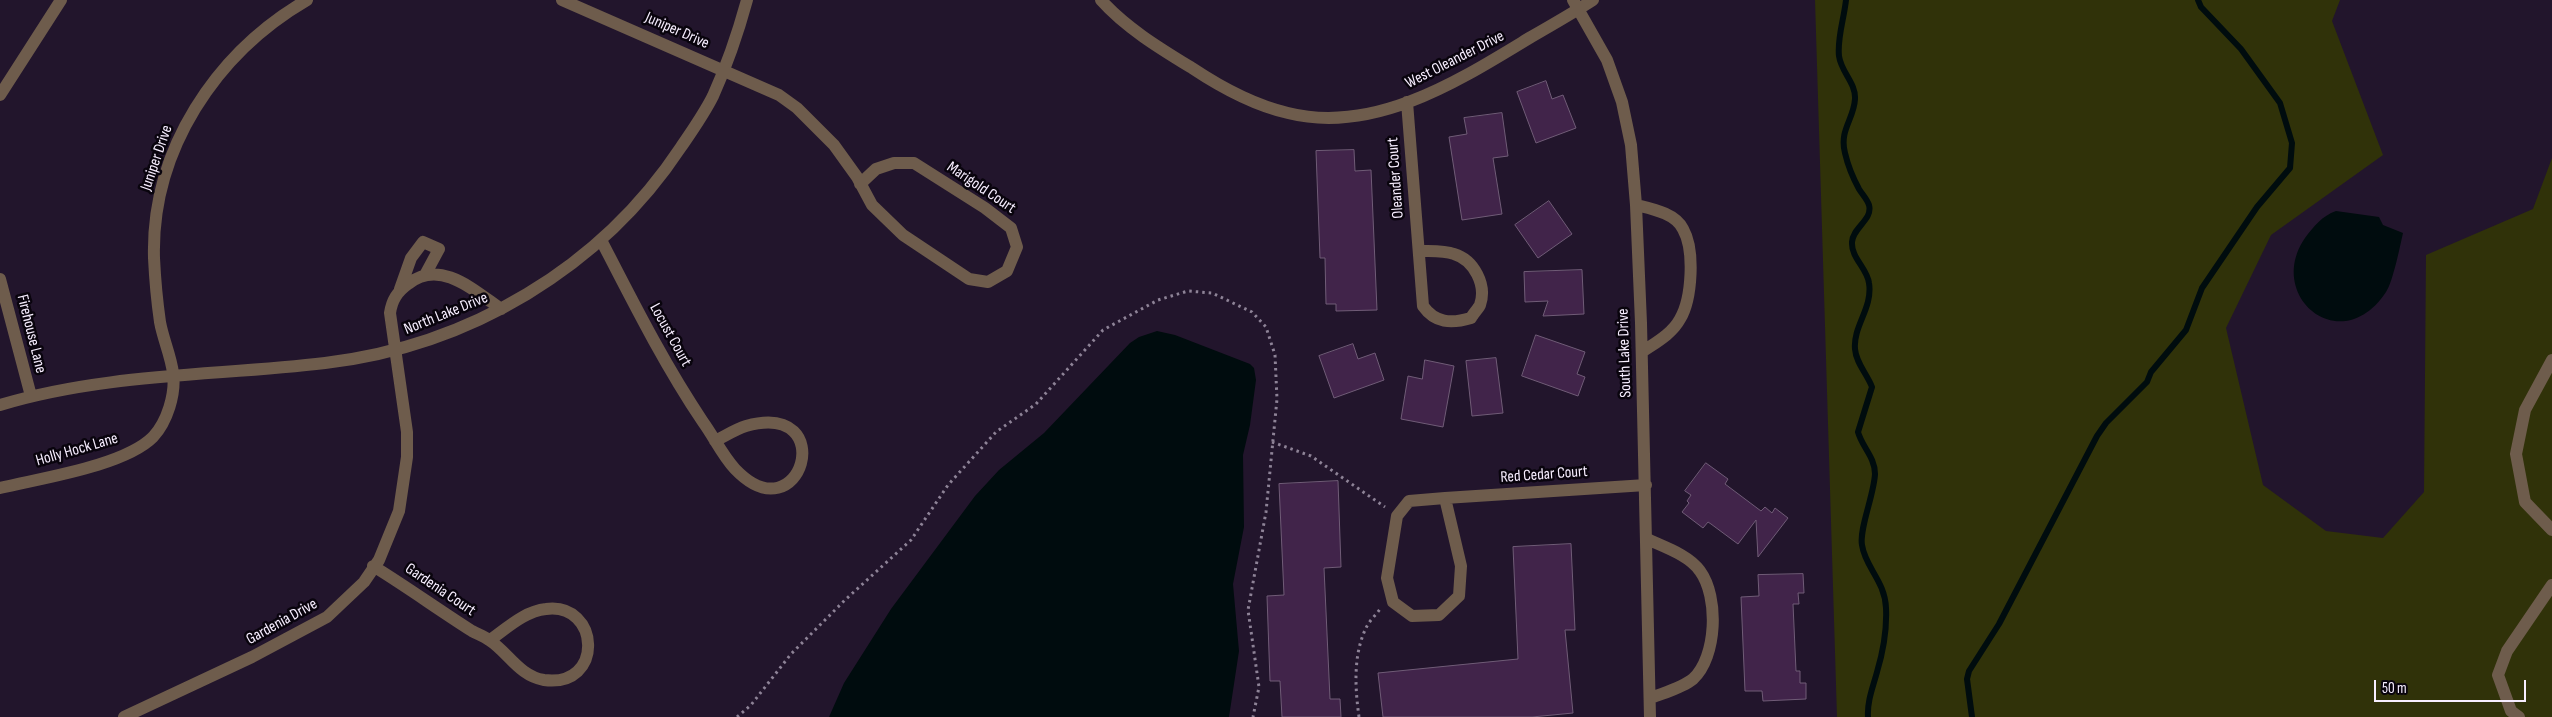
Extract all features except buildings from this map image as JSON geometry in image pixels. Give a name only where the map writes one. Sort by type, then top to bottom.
[{"type":"street","points":[[0,95],[61,0]]},
{"type":"street","name":"Juniper Drive","points":[[173,375],[160,322],[154,258],[158,205],[174,150],[203,96],[227,64],[263,30],[307,0]]},
{"type":"street","name":"Juniper Drive","points":[[562,0],[724,70]]},
{"type":"street","name":"North Lake Drive","points":[[0,406],[31,396],[94,383],[327,363],[395,350],[448,334],[501,310],[555,276],[602,240],[644,197],[669,166],[712,97],[724,70],[747,0]]},
{"type":"street","name":"West Oleander Drive","points":[[1101,0],[1128,24],[1180,61],[1235,94],[1262,106],[1290,114],[1344,117],[1371,114],[1407,102],[1470,73],[1575,5],[1593,0]]},
{"type":"street","name":"South Lake Drive","points":[[1575,5],[1607,60],[1622,102],[1631,145],[1636,205],[1642,352],[1648,539],[1650,717]]},
{"type":"street","name":"Marigold Court","points":[[724,70],[761,85],[797,108],[834,144],[872,205],[902,235],[969,279],[988,282],[1006,271],[1017,247],[1011,228],[985,208],[914,163],[894,163],[876,168],[860,184]]},
{"type":"street","name":"Oleander Court","points":[[1407,102],[1422,306],[1429,315],[1439,320],[1451,322],[1471,318],[1480,305],[1480,292],[1479,276],[1470,263],[1454,254],[1419,251]]},
{"type":"street","points":[[1636,205],[1654,209],[1673,218],[1683,228],[1690,264],[1687,304],[1679,321],[1667,334],[1642,352]]},
{"type":"street","name":"Locust Court","points":[[602,240],[665,362],[715,441],[731,464],[747,481],[765,489],[786,485],[800,470],[804,454],[799,436],[782,425],[763,423],[745,427],[715,441]]},
{"type":"street","name":"Gardenia Drive","points":[[124,717],[252,657],[327,617],[364,582],[373,566],[379,560],[399,511],[404,484],[407,432],[390,313],[392,300],[400,289],[411,258],[422,242],[439,249],[425,274]]},
{"type":"street","points":[[400,289],[412,280],[425,274],[441,274],[456,278],[501,310]]},
{"type":"street","name":"Firehouse Lane","points":[[0,279],[31,396]]},
{"type":"street","points":[[2552,360],[2525,410],[2516,454],[2525,502],[2552,530]]},
{"type":"street","name":"Holly Hock Lane","points":[[0,488],[95,465],[136,449],[152,438],[164,424],[173,375]]},
{"type":"street","name":"Red Cedar Court","points":[[1397,516],[1409,502],[1646,485]]},
{"type":"street","points":[[1397,516],[1387,578],[1393,602],[1412,616],[1438,615],[1460,596],[1461,566],[1445,498]]},
{"type":"street","points":[[1648,539],[1684,558],[1699,569],[1708,586],[1712,605],[1711,646],[1704,666],[1692,680],[1651,698]]},
{"type":"street","name":"Gardenia Court","points":[[373,566],[419,594],[474,632],[490,640],[524,671],[542,680],[560,680],[577,672],[588,656],[589,637],[578,619],[567,611],[547,608],[529,614],[490,640]]},
{"type":"street","points":[[2519,717],[2511,711],[2498,675],[2507,651],[2552,585]]},
{"type":"path","points":[[737,717],[752,705],[791,654],[845,600],[911,540],[948,484],[996,432],[1036,404],[1102,330],[1158,300],[1188,291],[1212,293],[1252,312],[1266,327],[1275,354],[1277,399],[1266,512],[1248,610],[1259,686],[1253,717]]},
{"type":"path","points":[[1272,442],[1311,456],[1354,483],[1397,516]]},
{"type":"path","points":[[1359,717],[1355,692],[1358,658],[1366,627],[1391,595]]},
{"type":"shaded area","points":[[1815,0],[2340,0],[2332,21],[2383,155],[2271,235],[2226,328],[2263,485],[2326,531],[2383,538],[2424,492],[2426,255],[2533,209],[2552,158],[2552,717],[1837,717]]},
{"type":"shaded area","points":[[2336,211],[2379,217],[2383,225],[2403,233],[2394,272],[2386,292],[2368,312],[2349,320],[2330,320],[2314,312],[2301,299],[2294,280],[2295,260],[2305,238],[2322,219]]},
{"type":"shaded area","points":[[1157,331],[1175,335],[1250,364],[1254,368],[1256,380],[1250,425],[1243,455],[1244,527],[1233,584],[1239,651],[1229,717],[829,717],[844,683],[891,609],[975,496],[999,470],[1044,433],[1130,343],[1139,337]]},
{"type":"waterway","points":[[1846,0],[1840,35],[1839,56],[1842,67],[1855,93],[1855,99],[1845,131],[1844,145],[1851,172],[1869,205],[1868,215],[1853,237],[1852,242],[1856,258],[1869,283],[1868,301],[1855,341],[1857,359],[1872,387],[1858,432],[1862,443],[1871,457],[1875,474],[1863,530],[1862,545],[1867,560],[1879,582],[1885,598],[1886,608],[1884,640],[1869,700],[1868,717]]},
{"type":"waterway","points":[[1972,717],[1967,679],[1969,671],[1999,624],[2097,436],[2106,423],[2147,382],[2151,372],[2186,330],[2202,288],[2257,207],[2290,168],[2292,143],[2280,103],[2241,49],[2201,7],[2198,0]]}]
